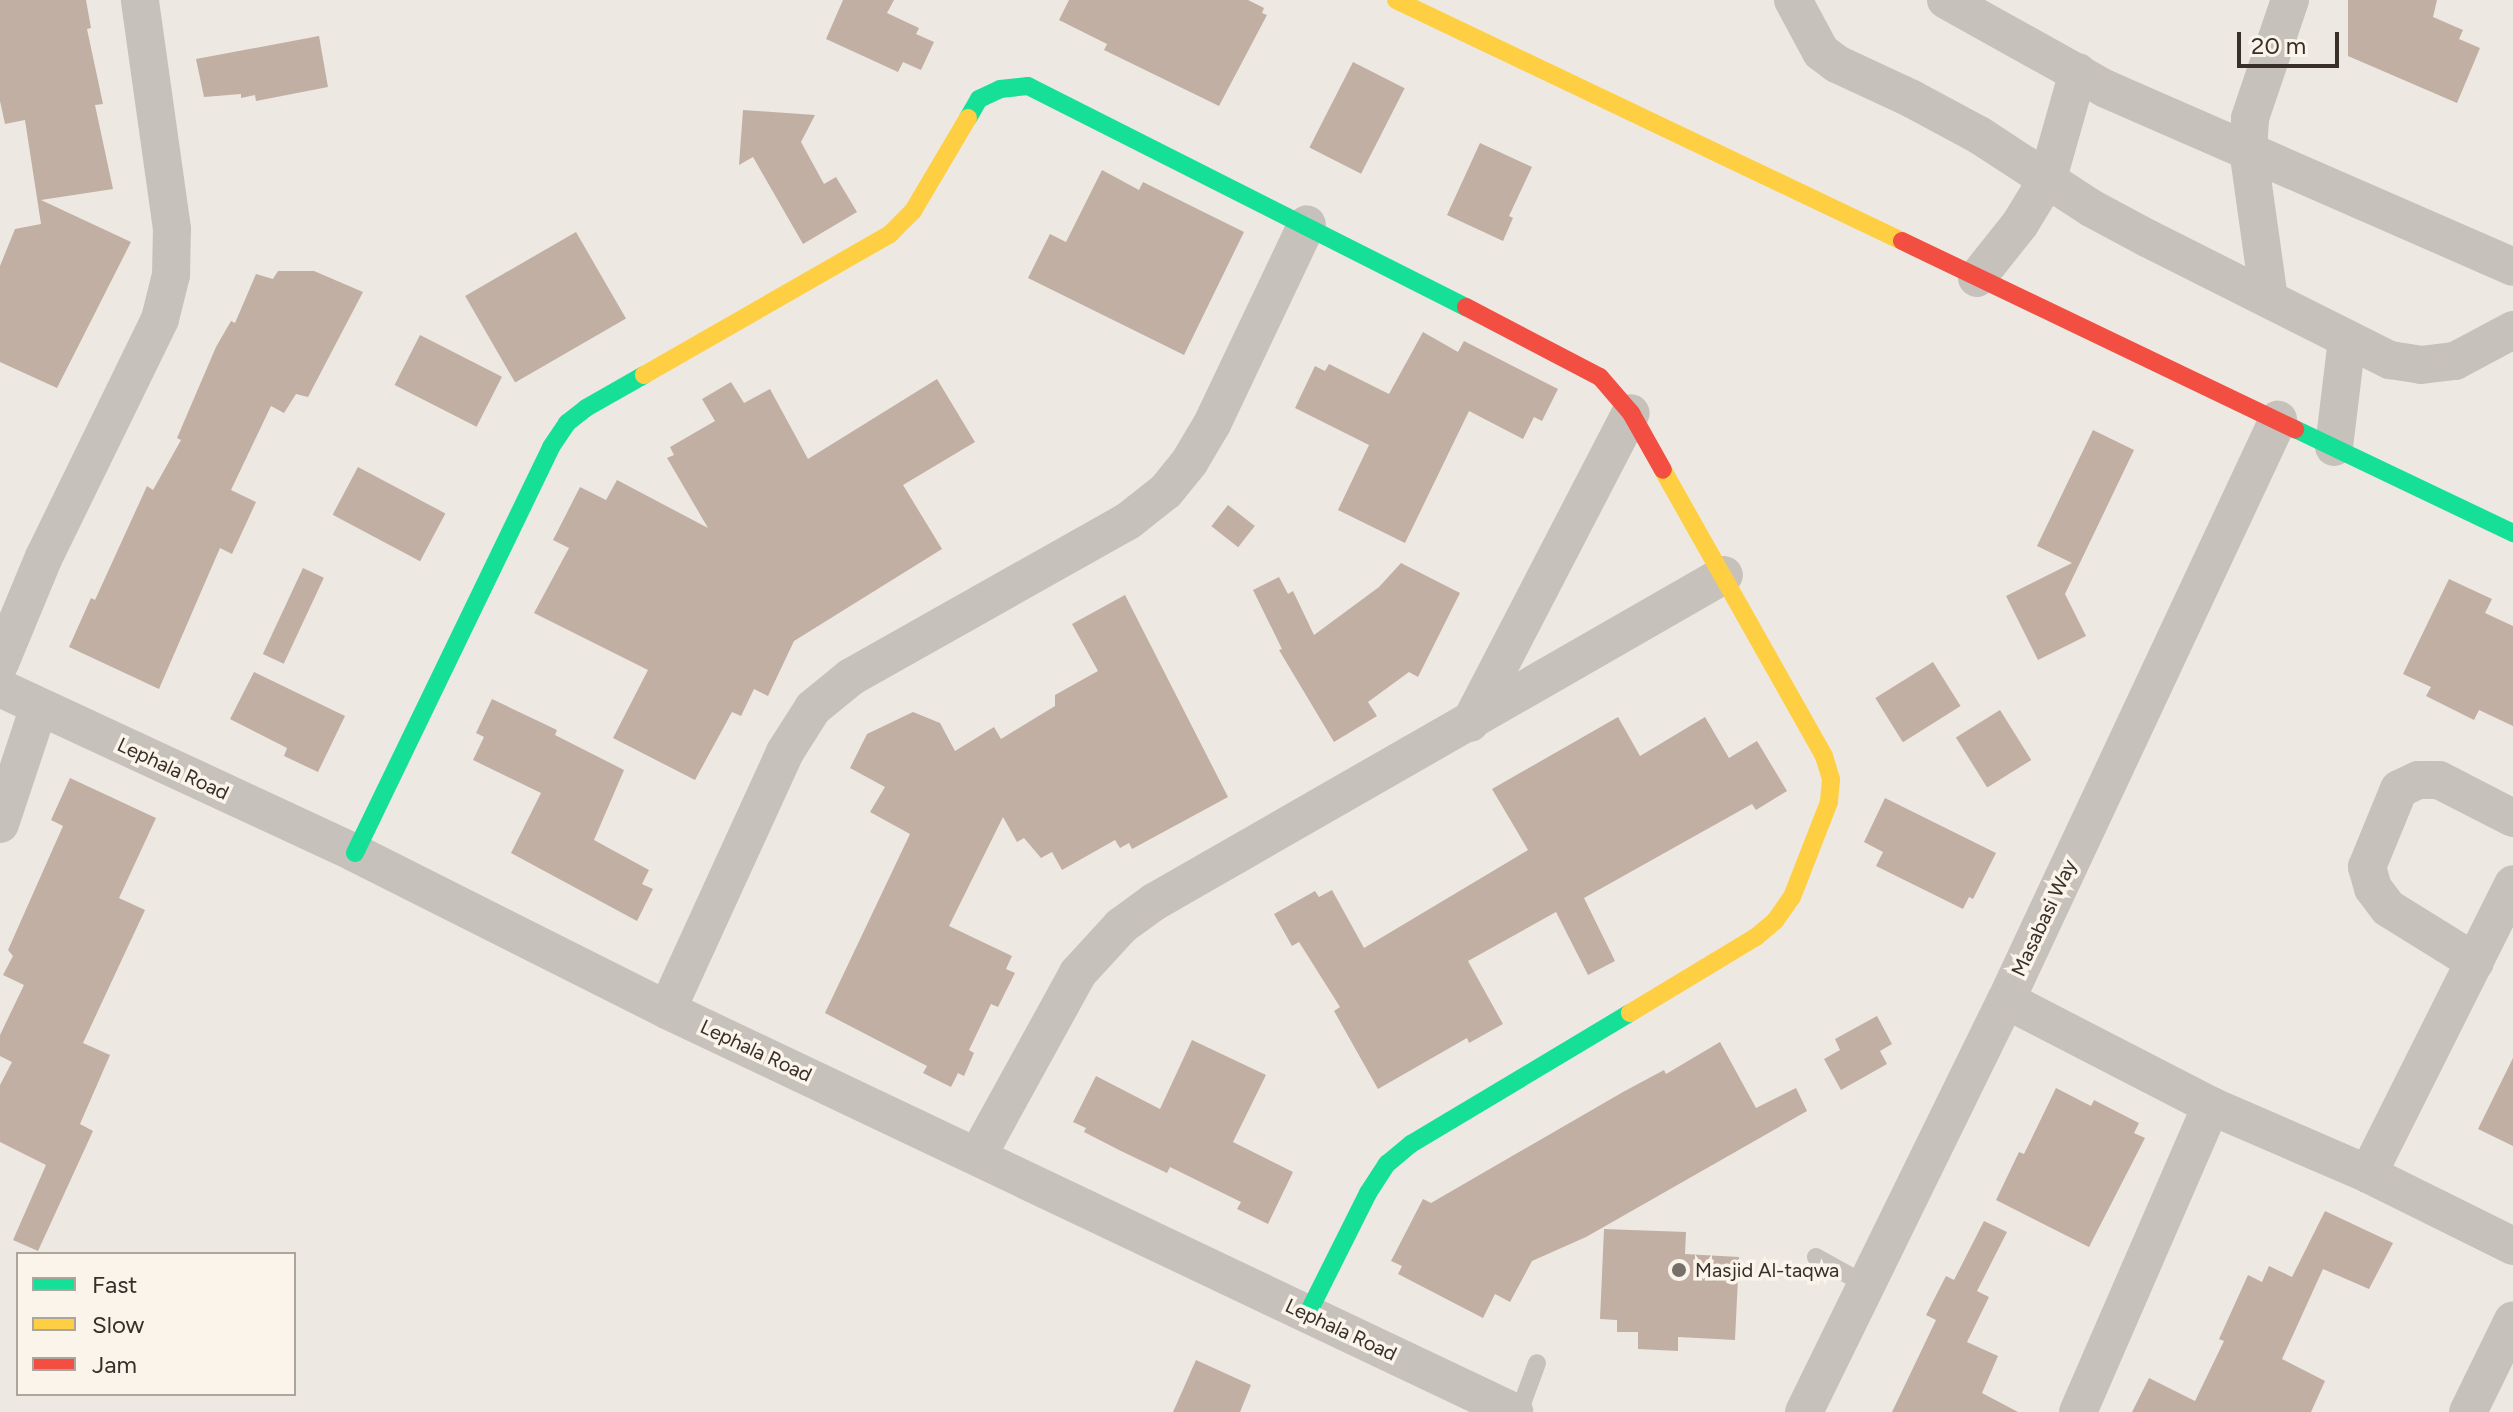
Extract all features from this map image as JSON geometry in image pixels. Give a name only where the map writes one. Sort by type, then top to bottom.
[{"type":"street","points":[[0,663],[44,557],[160,319],[171,275],[172,229],[140,0]]},
{"type":"street","points":[[1396,0],[2513,533]]},
{"type":"street","points":[[1793,0],[1821,52],[1837,64],[1912,99],[2048,178],[2091,208],[2390,360],[2421,365],[2455,361],[2513,330]]},
{"type":"street","points":[[1946,0],[2169,118],[2248,149],[2513,267]]},
{"type":"street","points":[[2269,299],[2248,149],[2250,118],[2290,0]]},
{"type":"street","points":[[1977,278],[2020,224],[2048,178],[2078,72]]},
{"type":"street","points":[[355,853],[551,447],[567,423],[586,408],[866,251],[890,234],[913,211],[979,99],[1000,89],[1028,86],[1307,224],[1600,377],[1631,413],[1824,756],[1831,779],[1829,802],[1792,897],[1775,921],[1756,937],[1411,1144],[1387,1164],[1368,1193],[1307,1315]]},
{"type":"street","points":[[667,1010],[785,752],[813,708],[851,677],[1128,521],[1166,491],[1212,424],[1307,224]]},
{"type":"street","points":[[2334,447],[2347,339]]},
{"type":"street","points":[[1470,723],[1631,413]]},
{"type":"street","name":"Masabasi Way","points":[[1804,1412],[2006,1000],[2278,420]]},
{"type":"street","points":[[978,1155],[1078,973],[1121,926],[1154,902],[1724,575]]},
{"type":"street","name":"Lephala Road","points":[[0,688],[355,853],[667,1010],[1516,1412]]},
{"type":"street","points":[[0,824],[39,707]]},
{"type":"street","points":[[2475,962],[2388,908],[2373,888],[2367,867],[2399,789],[2418,780],[2439,780],[2513,818]]},
{"type":"street","points":[[2368,1174],[2513,884]]},
{"type":"street","points":[[2006,1000],[2211,1106],[2368,1174],[2513,1246]]},
{"type":"street","points":[[2078,1412],[2211,1106]]},
{"type":"street","points":[[2468,1412],[2513,1320]]},
{"type":"lane","points":[[1816,1257],[1868,1286]]},
{"type":"lane","points":[[1516,1412],[1537,1363]]},
{"type":"building","points":[[0,0],[86,0],[91,28],[87,29],[103,104],[95,105],[113,189],[41,200],[131,242],[57,388],[0,362],[0,266],[15,229],[41,224],[25,120],[5,124],[0,101]]},
{"type":"building","points":[[843,0],[894,0],[887,13],[919,28],[916,34],[934,42],[921,70],[903,62],[898,72],[826,39]]},
{"type":"building","points":[[1069,0],[1248,0],[1264,8],[1262,13],[1267,15],[1219,106],[1104,50],[1107,44],[1059,20]]},
{"type":"building","points":[[2348,0],[2437,0],[2433,17],[2463,30],[2459,39],[2480,48],[2457,103],[2348,56]]},
{"type":"building","points":[[319,36],[328,87],[256,101],[255,95],[241,98],[241,94],[204,97],[196,59]]},
{"type":"building","points":[[1353,62],[1405,88],[1361,174],[1309,148]]},
{"type":"building","points":[[743,110],[815,115],[801,142],[824,184],[836,177],[857,212],[803,244],[753,157],[739,165]]},
{"type":"building","points":[[1480,143],[1532,167],[1509,216],[1513,218],[1503,241],[1447,215]]},
{"type":"building","points":[[1102,170],[1139,190],[1143,182],[1244,232],[1184,355],[1028,278],[1050,234],[1066,242]]},
{"type":"building","points":[[576,232],[626,319],[515,383],[465,296]]},
{"type":"building","points":[[278,271],[314,271],[363,292],[308,397],[296,394],[284,413],[271,406],[231,490],[256,502],[232,554],[220,548],[159,689],[69,647],[91,598],[95,600],[147,486],[153,490],[181,440],[177,438],[216,347],[231,321],[235,323],[256,274],[273,279]]},
{"type":"building","points":[[1423,332],[1458,352],[1464,341],[1558,389],[1542,421],[1534,417],[1523,439],[1469,411],[1405,543],[1338,510],[1369,445],[1295,408],[1315,366],[1325,371],[1329,364],[1389,394]]},
{"type":"building","points":[[420,335],[502,377],[477,427],[395,385]]},
{"type":"building","points":[[937,379],[975,442],[903,485],[942,549],[794,641],[768,696],[754,689],[741,716],[732,712],[695,780],[613,738],[648,670],[534,613],[569,548],[553,540],[580,487],[606,500],[617,480],[708,528],[667,458],[674,455],[670,447],[715,421],[702,399],[731,382],[744,403],[770,389],[808,459]]},
{"type":"building","points":[[2093,430],[2134,450],[2065,594],[2086,636],[2038,660],[2006,596],[2072,563],[2037,546]]},
{"type":"building","points":[[358,467],[445,513],[420,561],[333,515]]},
{"type":"building","points":[[1228,505],[1255,526],[1238,547],[1211,526]]},
{"type":"building","points":[[1401,563],[1460,593],[1418,677],[1409,672],[1368,702],[1377,716],[1334,742],[1279,650],[1282,649],[1253,590],[1279,577],[1288,594],[1293,591],[1314,635],[1379,587]]},
{"type":"building","points":[[303,568],[324,578],[284,664],[263,654]]},
{"type":"building","points":[[2449,579],[2492,599],[2485,613],[2513,626],[2513,726],[2479,710],[2474,720],[2426,696],[2431,687],[2403,674]]},
{"type":"building","points":[[1125,595],[1228,797],[1132,849],[1129,843],[1120,848],[1115,840],[1062,870],[1052,852],[1041,858],[1024,838],[1017,842],[1003,817],[949,926],[1012,956],[1006,969],[1015,973],[998,1007],[991,1004],[969,1050],[974,1053],[964,1076],[958,1073],[951,1087],[923,1073],[927,1066],[825,1013],[910,834],[870,812],[885,787],[850,768],[867,734],[913,712],[940,723],[955,751],[994,727],[1001,739],[1055,706],[1055,695],[1098,671],[1072,624]]},
{"type":"building","points":[[1933,662],[1961,706],[1903,742],[1875,698]]},
{"type":"building","points":[[254,672],[345,716],[318,772],[284,756],[287,748],[230,719]]},
{"type":"building","points":[[492,699],[557,730],[555,735],[624,770],[594,840],[649,870],[642,884],[653,889],[637,921],[511,853],[541,793],[473,760],[484,737],[476,733]]},
{"type":"building","points":[[2000,710],[2031,760],[1987,788],[1956,738]]},
{"type":"building","points":[[1618,717],[1640,756],[1705,717],[1729,758],[1757,741],[1787,791],[1756,810],[1752,804],[1584,898],[1615,961],[1588,975],[1556,912],[1468,961],[1503,1024],[1469,1043],[1467,1038],[1378,1089],[1334,1011],[1340,1007],[1299,942],[1292,946],[1274,914],[1315,891],[1319,897],[1332,890],[1364,948],[1528,850],[1492,789]]},
{"type":"building","points":[[70,778],[156,818],[119,898],[145,910],[83,1043],[110,1055],[80,1124],[93,1131],[38,1251],[13,1240],[46,1165],[0,1142],[0,1085],[12,1062],[0,1056],[0,1035],[24,985],[3,975],[13,956],[8,950],[63,826],[51,820]]},
{"type":"building","points":[[1885,798],[1996,853],[1973,899],[1969,897],[1963,909],[1876,866],[1883,852],[1864,842]]},
{"type":"building","points":[[1877,1016],[1892,1044],[1880,1051],[1887,1064],[1841,1090],[1824,1059],[1840,1050],[1835,1039]]},
{"type":"building","points":[[1192,1040],[1266,1075],[1233,1142],[1293,1172],[1268,1224],[1237,1209],[1241,1202],[1170,1167],[1167,1173],[1084,1132],[1086,1128],[1073,1122],[1096,1076],[1160,1109]]},
{"type":"building","points":[[1720,1042],[1756,1108],[1796,1088],[1807,1111],[1586,1237],[1532,1261],[1510,1302],[1495,1294],[1483,1318],[1398,1274],[1402,1266],[1391,1261],[1423,1199],[1431,1203],[1623,1092],[1664,1070],[1666,1074]]},
{"type":"building","points":[[2513,1058],[2513,1146],[2478,1129]]},
{"type":"building","points":[[2056,1088],[2091,1106],[2094,1100],[2139,1123],[2134,1133],[2145,1138],[2089,1247],[1996,1200],[2019,1152],[2024,1154]]},
{"type":"building","points":[[2325,1211],[2393,1243],[2369,1289],[2323,1269],[2282,1359],[2325,1381],[2311,1412],[2132,1412],[2149,1378],[2195,1401],[2224,1341],[2219,1339],[2248,1275],[2262,1282],[2269,1266],[2292,1277]]},
{"type":"building","points":[[1984,1221],[2007,1232],[1977,1291],[1989,1297],[1967,1342],[1998,1356],[1982,1393],[2018,1412],[1892,1412],[1936,1320],[1926,1315],[1946,1276],[1954,1280]]},
{"type":"building","points":[[1604,1229],[1686,1232],[1685,1254],[1739,1257],[1735,1340],[1678,1337],[1678,1351],[1638,1349],[1638,1332],[1617,1332],[1617,1320],[1600,1319]]},
{"type":"building","points":[[1196,1360],[1251,1385],[1240,1412],[1173,1412]]},
{"type":"traffic: fast","points":[[968,118],[979,99],[1000,89],[1028,86],[1466,307]]},
{"type":"traffic: fast","points":[[355,853],[551,447],[567,423],[586,408],[644,375]]},
{"type":"traffic: fast","points":[[2295,429],[2513,533]]},
{"type":"traffic: fast","points":[[1307,1315],[1368,1193],[1387,1164],[1411,1144],[1630,1013]]},
{"type":"traffic: slow","points":[[1396,0],[1902,241]]},
{"type":"traffic: slow","points":[[644,375],[890,234],[913,211],[968,118]]},
{"type":"traffic: slow","points":[[1630,1013],[1756,937],[1775,921],[1792,897],[1829,802],[1831,779],[1824,756],[1663,470]]},
{"type":"traffic: jam","points":[[1902,241],[2295,429]]},
{"type":"traffic: jam","points":[[1466,307],[1600,377],[1631,413],[1663,470]]},
{"type":"place","name":"Masjid Al-taqwa","points":[[1679,1270]]}]
